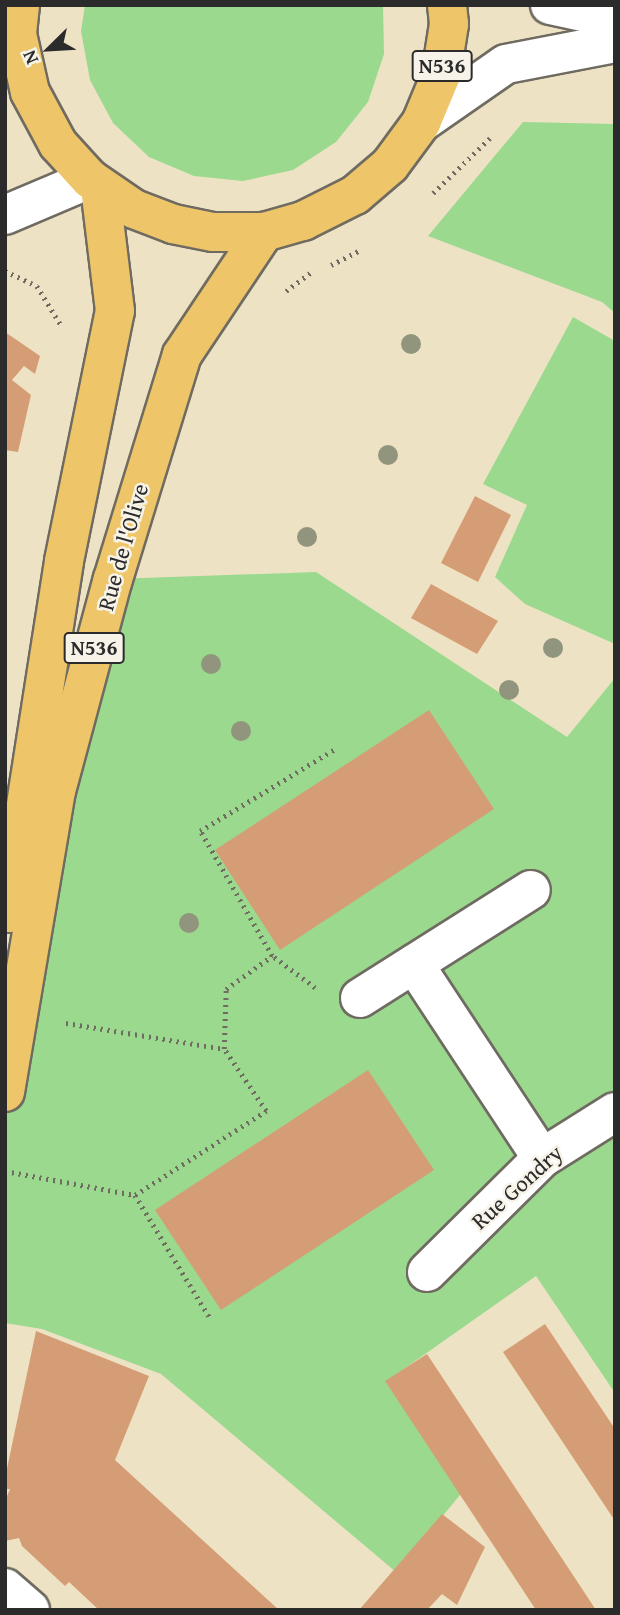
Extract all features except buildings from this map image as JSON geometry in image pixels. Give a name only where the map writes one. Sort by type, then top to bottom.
[{"type":"main road","name":"N536","points":[[14,35],[30,92],[58,144],[95,183],[134,209],[173,224],[213,232],[264,232],[303,221],[355,195],[390,165],[421,123],[441,75],[447,5]]},
{"type":"main road","name":"N536","points":[[5,933],[64,561],[115,311],[95,183]]},
{"type":"main road","name":"Rue de l'Olive","points":[[5,1092],[56,791],[159,430],[182,355],[264,232]]},
{"type":"street","points":[[550,5],[615,19]]},
{"type":"street","points":[[421,123],[506,64],[615,43]]},
{"type":"street","points":[[5,215],[95,183]]},
{"type":"street","points":[[360,998],[531,890]]},
{"type":"street","points":[[414,964],[542,1158]]},
{"type":"street","name":"Rue Gondry","points":[[428,1272],[542,1158],[615,1112]]},
{"type":"street","points":[[5,1588],[30,1610]]},
{"type":"path","points":[[335,749],[200,831],[272,956],[315,989],[360,998]]},
{"type":"path","points":[[5,1171],[135,1195],[266,1111],[224,1049],[226,989],[272,956]]},
{"type":"path","points":[[18,1015],[224,1049]]},
{"type":"path","points":[[135,1195],[210,1318]]},
{"type":"green space","points":[[85,5],[383,5],[384,54],[368,102],[336,142],[293,170],[243,181],[194,176],[149,157],[113,123],[90,80],[81,31]]},
{"type":"green space","points":[[523,122],[615,124],[615,313],[602,302],[428,236]]},
{"type":"green space","points":[[573,317],[615,341],[615,644],[525,604],[495,577],[527,505],[483,484]]},
{"type":"green space","points":[[316,572],[567,737],[615,678],[615,1393],[536,1276],[391,1378],[465,1489],[396,1572],[161,1374],[42,1329],[5,1323],[5,1092],[113,579]]}]
